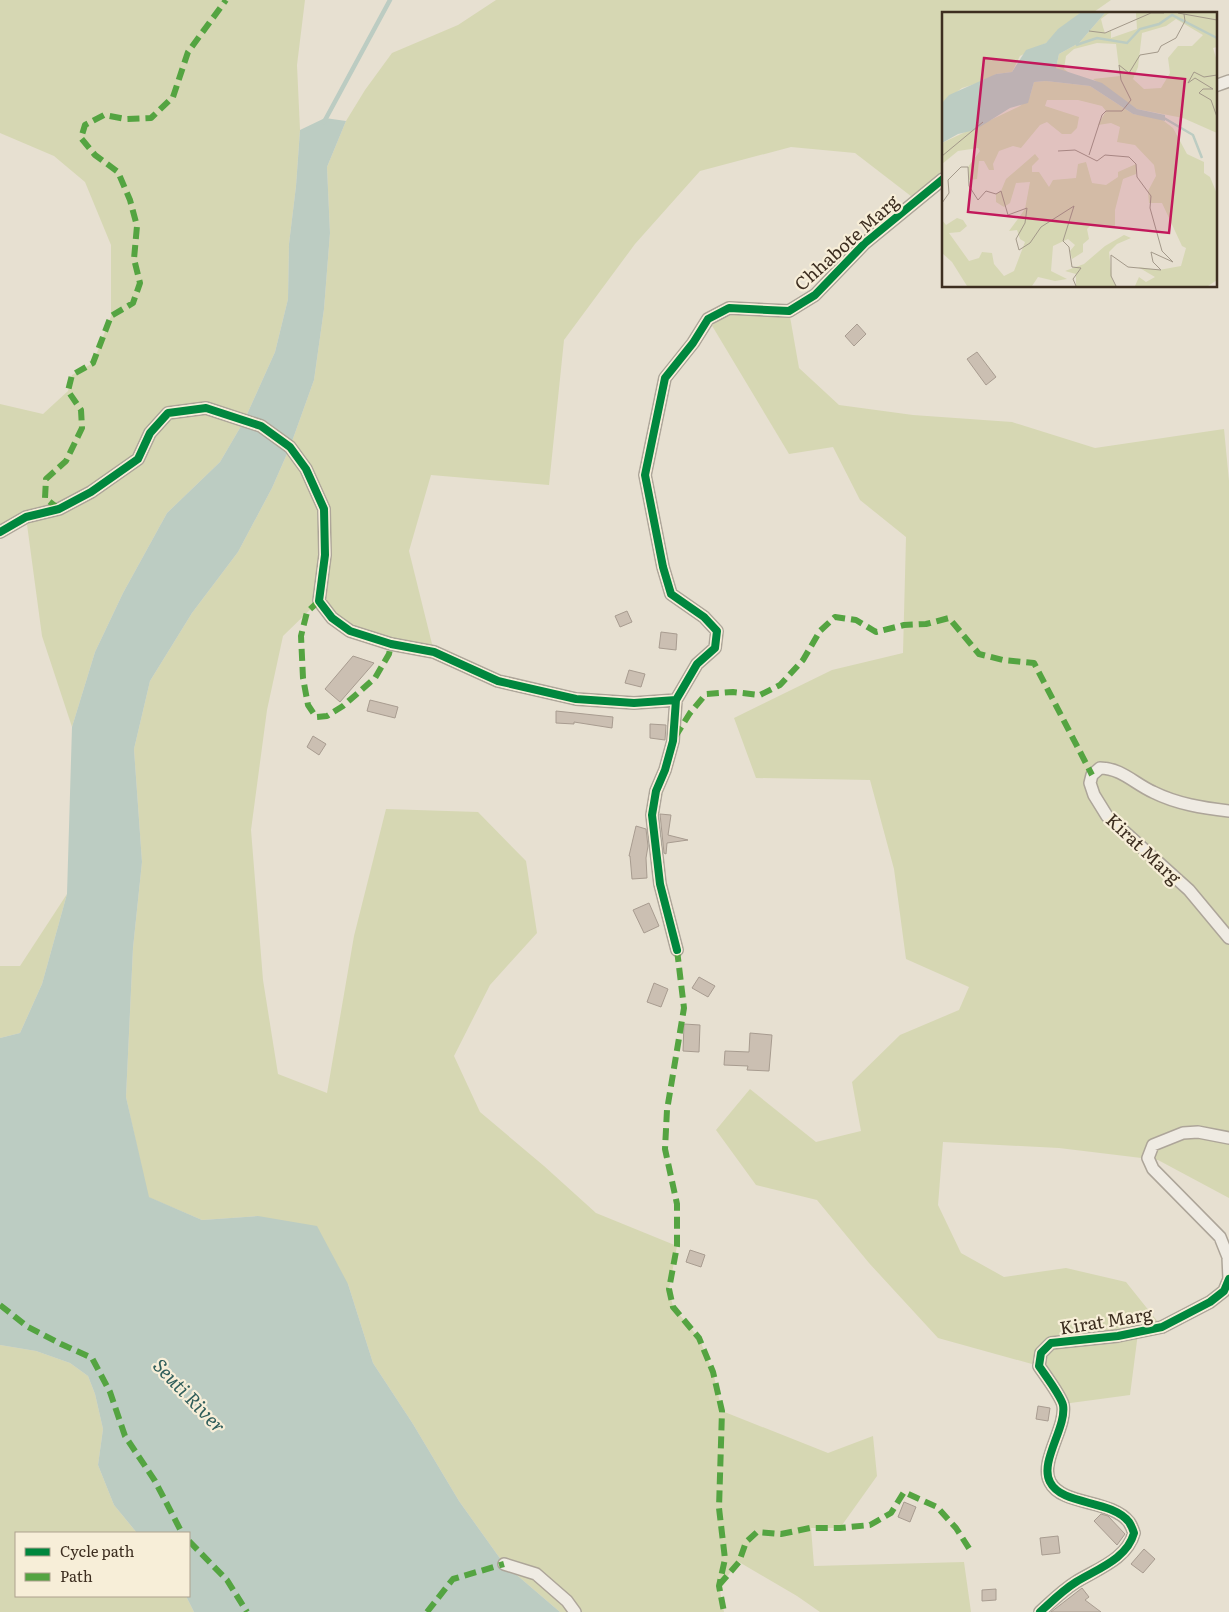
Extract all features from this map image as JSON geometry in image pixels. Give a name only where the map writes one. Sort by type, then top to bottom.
[{"type":"street","points":[[1216,86],[1229,82]]},
{"type":"street","name":"Chhabote Marg","points":[[677,950],[660,884],[652,814],[656,791],[665,770],[673,741],[676,700],[697,664],[715,648],[717,631],[704,617],[671,594],[663,567],[645,475],[665,378],[708,319],[730,308],[789,310],[815,295],[865,242],[942,180]]},
{"type":"street","points":[[0,532],[26,517],[59,509],[91,492],[138,459],[150,433],[168,413],[206,408],[261,426],[290,447],[306,469],[324,509],[325,554],[319,601],[332,618],[350,631],[391,644],[434,652],[498,681],[576,699],[634,703],[676,700]]},
{"type":"street","name":"Kirat Marg","points":[[1229,811],[1199,808],[1153,792],[1111,768],[1100,768],[1092,775],[1090,783],[1094,796],[1107,816],[1189,890],[1229,938]]},
{"type":"street","name":"Kirat Marg","points":[[1040,1612],[1075,1583],[1099,1570],[1117,1557],[1131,1542],[1134,1533],[1129,1522],[1116,1512],[1087,1501],[1062,1495],[1049,1482],[1048,1465],[1057,1432],[1062,1422],[1063,1404],[1039,1366],[1041,1353],[1051,1343],[1118,1336],[1162,1327],[1210,1302],[1224,1291],[1229,1279],[1228,1257],[1220,1237],[1153,1169],[1148,1158],[1153,1145],[1183,1133],[1198,1132],[1229,1138]]},
{"type":"street","points":[[504,1564],[536,1574],[567,1601],[575,1612]]},
{"type":"green space","points":[[0,0],[305,0],[297,65],[300,130],[289,244],[288,299],[275,352],[244,421],[220,462],[167,513],[123,593],[95,652],[72,727],[42,636],[26,517],[0,532],[0,404],[43,414],[68,391],[72,375],[93,363],[111,316],[111,245],[85,182],[54,156],[0,133]]},
{"type":"green space","points":[[496,0],[1111,0],[1094,12],[942,12],[942,180],[916,200],[855,153],[791,147],[700,171],[635,244],[564,340],[549,485],[431,475],[409,551],[434,652],[350,631],[319,601],[283,636],[267,710],[251,830],[263,980],[278,1074],[327,1093],[354,936],[386,809],[478,812],[526,861],[537,933],[490,985],[454,1056],[480,1112],[596,1213],[677,1246],[669,1289],[673,1307],[699,1338],[713,1372],[722,1411],[828,1453],[873,1436],[877,1476],[840,1528],[811,1528],[814,1566],[964,1562],[971,1612],[820,1612],[797,1596],[739,1562],[719,1586],[724,1612],[560,1612],[504,1564],[459,1501],[413,1424],[373,1363],[348,1284],[258,1216],[202,1220],[148,1197],[126,1097],[133,948],[142,862],[134,749],[150,681],[192,613],[238,552],[272,488],[290,447],[314,380],[324,309],[330,233],[327,167],[346,121],[365,90],[392,53],[458,25]]},
{"type":"green space","points":[[729,308],[789,311],[799,368],[839,405],[913,415],[1012,422],[1095,448],[1224,429],[1229,481],[1229,1198],[1158,1160],[1059,1148],[943,1142],[938,1205],[961,1253],[1004,1277],[1066,1268],[1126,1282],[1162,1327],[1138,1333],[1130,1395],[1063,1404],[1039,1366],[938,1338],[869,1263],[817,1200],[756,1185],[716,1130],[750,1089],[816,1142],[861,1131],[852,1082],[900,1035],[959,1010],[969,987],[906,959],[894,869],[870,780],[756,778],[734,718],[832,670],[903,653],[906,537],[860,500],[833,447],[789,454],[708,319]]},
{"type":"green space","points":[[67,894],[42,984],[20,1033],[0,1038],[0,966],[20,966]]},
{"type":"green space","points":[[0,1345],[36,1351],[70,1363],[88,1376],[95,1394],[103,1429],[98,1465],[114,1505],[136,1532],[15,1532],[15,1597],[186,1597],[194,1612],[0,1612]]},
{"type":"water","name":"Seuti River","points":[[325,118],[346,121],[327,167],[330,233],[324,309],[314,380],[290,447],[272,488],[238,552],[192,613],[150,681],[134,749],[142,862],[133,948],[126,1097],[149,1197],[202,1220],[258,1216],[317,1226],[348,1284],[373,1363],[413,1424],[459,1501],[504,1564],[560,1612],[194,1612],[186,1597],[190,1597],[190,1532],[136,1532],[114,1505],[98,1465],[103,1429],[95,1394],[88,1376],[70,1363],[36,1351],[0,1345],[0,1038],[20,1033],[42,984],[67,894],[72,727],[95,652],[123,593],[167,513],[220,462],[244,421],[275,352],[288,299],[289,244],[300,130]]},
{"type":"building","points":[[857,324],[866,334],[854,346],[845,336]]},
{"type":"building","points":[[977,352],[996,377],[986,385],[967,359]]},
{"type":"building","points":[[627,611],[632,622],[620,627],[615,616]]},
{"type":"building","points":[[661,632],[677,634],[676,650],[659,648]]},
{"type":"building","points":[[353,656],[374,663],[340,702],[325,689]]},
{"type":"building","points":[[629,670],[645,674],[641,687],[625,683]]},
{"type":"building","points":[[370,700],[398,707],[395,718],[367,711]]},
{"type":"building","points":[[556,711],[613,717],[612,728],[574,722],[574,724],[556,723]]},
{"type":"building","points":[[650,724],[666,725],[665,740],[650,738]]},
{"type":"building","points":[[313,736],[326,744],[319,755],[307,747]]},
{"type":"building","points":[[660,814],[671,815],[668,835],[688,840],[667,843],[666,854],[664,853]]},
{"type":"building","points":[[636,826],[646,829],[648,846],[646,858],[647,878],[632,879],[629,856]]},
{"type":"building","points":[[649,903],[659,926],[644,933],[633,910]]},
{"type":"building","points":[[699,977],[715,986],[708,997],[692,988]]},
{"type":"building","points":[[654,983],[668,989],[661,1007],[647,1002]]},
{"type":"building","points":[[684,1024],[700,1025],[699,1052],[683,1051]]},
{"type":"building","points":[[750,1033],[772,1035],[769,1071],[747,1070],[748,1066],[724,1065],[725,1051],[749,1052]]},
{"type":"building","points":[[690,1250],[705,1255],[701,1267],[686,1262]]},
{"type":"building","points":[[1038,1406],[1050,1408],[1048,1421],[1036,1419]]},
{"type":"building","points":[[904,1502],[916,1507],[910,1522],[898,1517]]},
{"type":"building","points":[[1101,1514],[1108,1516],[1125,1534],[1117,1545],[1094,1521]]},
{"type":"building","points":[[1058,1536],[1060,1553],[1042,1555],[1040,1538]]},
{"type":"building","points":[[1144,1549],[1155,1559],[1143,1573],[1131,1564]]},
{"type":"building","points":[[1082,1588],[1089,1597],[1085,1600],[1101,1612],[1051,1612]]},
{"type":"building","points":[[996,1589],[996,1600],[982,1601],[982,1590]]},
{"type":"waterway","points":[[324,122],[390,0]]},
{"type":"marked path","points":[[59,509],[45,498],[46,479],[66,461],[82,428],[81,410],[68,391],[72,375],[93,363],[111,316],[133,303],[140,283],[134,259],[137,226],[130,200],[118,172],[95,155],[81,138],[85,125],[104,115],[126,119],[151,118],[173,97],[188,52],[226,0]]},
{"type":"marked path","points":[[319,601],[307,612],[301,636],[303,678],[308,705],[316,717],[327,716],[343,706],[375,678],[389,654],[391,644]]},
{"type":"marked path","points":[[675,737],[690,713],[706,694],[733,692],[760,695],[780,685],[803,660],[820,631],[835,617],[856,620],[876,632],[904,625],[926,624],[949,618],[979,654],[1003,660],[1034,663],[1092,775]]},
{"type":"marked path","points":[[677,950],[684,1008],[667,1110],[665,1149],[677,1204],[677,1246],[669,1289],[673,1307],[699,1338],[713,1372],[722,1411],[719,1508],[725,1559],[719,1586],[724,1612]]},
{"type":"marked path","points":[[0,1305],[28,1327],[92,1358],[110,1392],[125,1436],[155,1481],[181,1532]]},
{"type":"marked path","points":[[719,1585],[739,1562],[746,1542],[757,1532],[781,1534],[810,1528],[870,1525],[891,1513],[904,1492],[937,1507],[956,1528],[972,1553]]},
{"type":"marked path","points":[[190,1542],[227,1580],[247,1612]]},
{"type":"marked path","points":[[427,1612],[453,1579],[504,1564]]},
{"type":"cycle path","points":[[677,950],[660,884],[652,815],[656,791],[665,770],[673,741],[676,700],[697,664],[715,648],[717,631],[704,617],[671,594],[663,567],[645,475],[665,378],[693,343],[708,319],[729,308],[789,311],[815,295],[865,243],[942,180]]},
{"type":"cycle path","points":[[0,532],[26,517],[59,509],[91,492],[138,459],[150,433],[168,413],[206,408],[261,426],[290,447],[306,469],[324,509],[325,555],[319,601],[332,618],[350,631],[391,644],[434,652],[498,681],[576,699],[634,703],[676,700]]},
{"type":"cycle path","points":[[1040,1612],[1071,1585],[1118,1557],[1125,1550],[1134,1533],[1129,1522],[1121,1515],[1111,1509],[1065,1495],[1056,1490],[1050,1482],[1048,1465],[1061,1424],[1063,1405],[1039,1366],[1041,1353],[1051,1343],[1118,1336],[1162,1327],[1210,1302],[1224,1291],[1229,1279]]}]
